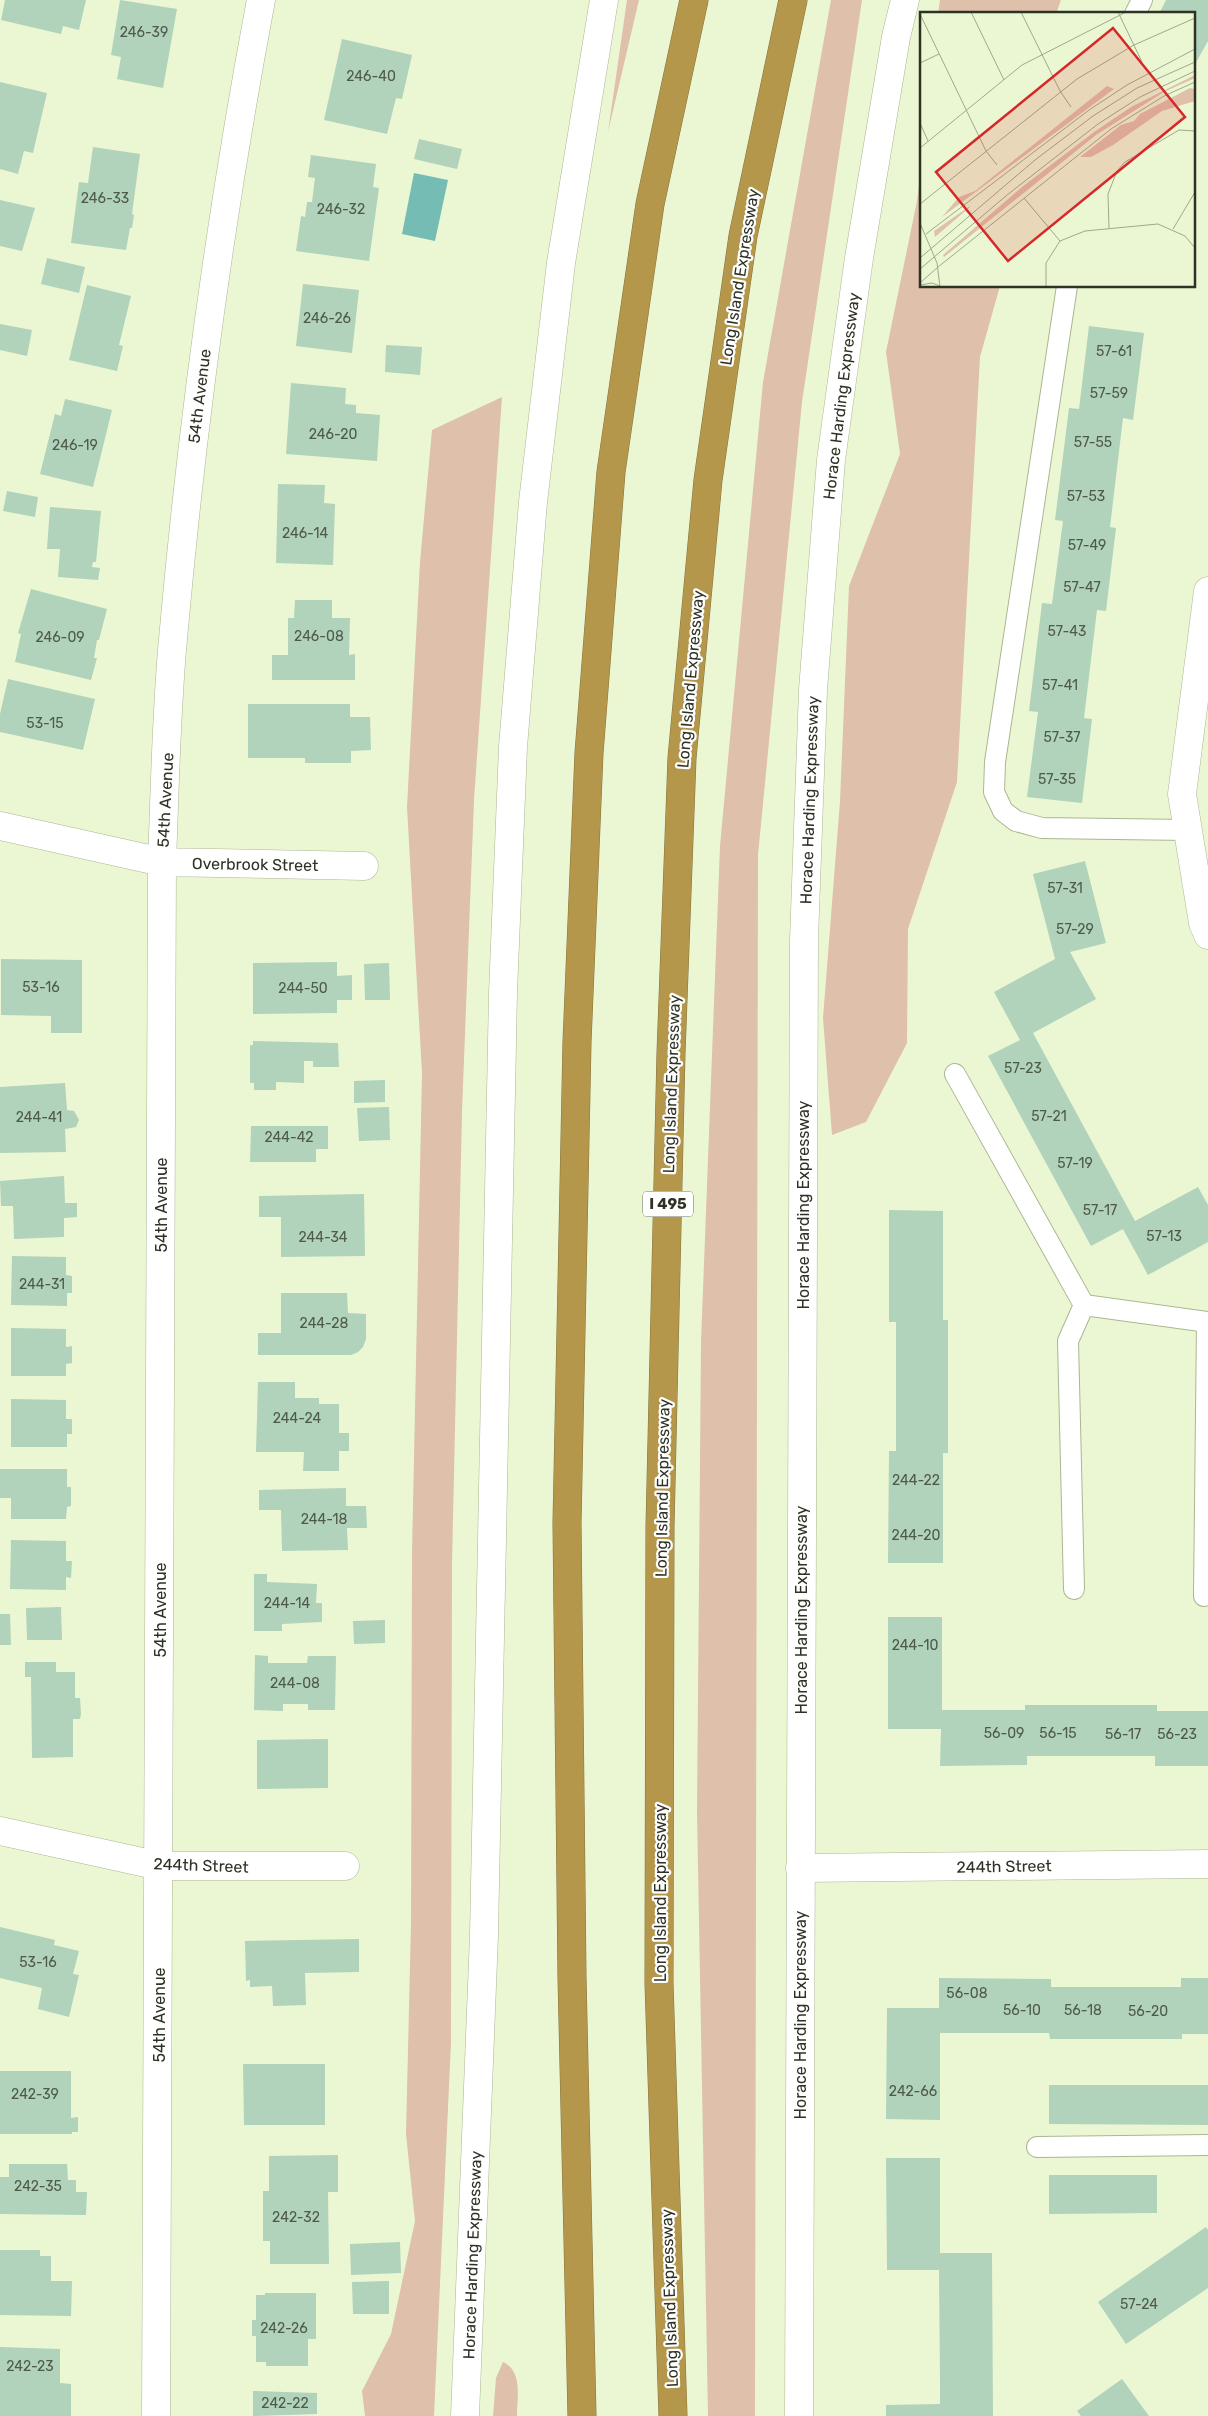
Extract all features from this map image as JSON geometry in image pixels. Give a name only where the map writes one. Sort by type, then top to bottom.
[{"type":"highway","points":[[582,2416],[572,1977],[567,1523],[577,1042],[589,763],[611,472],[650,204],[694,0]]},
{"type":"highway","name":"Long Island Expressway","points":[[673,2416],[659,1983],[660,1527],[671,1053],[682,758],[708,480],[743,236],[793,0]]},
{"type":"main road","name":"54th Avenue","points":[[156,2416],[160,1866],[162,862],[173,641],[197,411],[228,180],[261,0]]},
{"type":"main road","name":"Horace Harding Expressway","points":[[465,2416],[484,1935],[503,993],[513,747],[533,502],[561,263],[604,0]]},
{"type":"main road","name":"Horace Harding Expressway","points":[[799,2416],[804,950],[813,690],[832,450],[860,249],[896,37],[905,0]]},
{"type":"main road","points":[[1208,591],[1182,794],[1202,923],[1208,935]]},
{"type":"main road","name":"Overbrook Street","points":[[0,826],[162,862],[364,866]]},
{"type":"main road","name":"244th Street","points":[[0,1831],[160,1866],[345,1866]]},
{"type":"main road","name":"244th Street","points":[[800,1868],[1208,1864]]},
{"type":"lane","points":[[1136,12],[1142,0]]},
{"type":"lane","points":[[1067,288],[997,753],[994,792],[1003,811],[1016,821],[1042,828],[1188,830]]},
{"type":"lane","points":[[955,1074],[1084,1305]]},
{"type":"lane","points":[[1084,1305],[1208,1322],[1204,1596]]},
{"type":"lane","points":[[1074,1589],[1068,1341],[1084,1305]]},
{"type":"lane","points":[[1037,2147],[1208,2145]]},
{"type":"shaded area","points":[[627,0],[639,0],[608,132]]},
{"type":"shaded area","points":[[831,0],[862,0],[802,402],[758,855],[755,2416],[708,2416],[697,1812],[701,1342],[720,846],[763,382]]},
{"type":"shaded area","points":[[940,0],[1061,0],[1057,12],[938,12]]},
{"type":"shaded area","points":[[920,178],[920,288],[999,288],[980,357],[957,782],[908,929],[907,1043],[866,1122],[832,1135],[823,1018],[840,801],[849,586],[900,454],[886,352],[917,201]]},
{"type":"shaded area","points":[[502,397],[474,800],[462,1112],[452,1564],[451,2042],[434,2416],[365,2416],[362,2391],[391,2334],[415,2221],[406,2134],[411,1924],[412,1553],[422,1073],[407,807],[420,562],[432,430]]},
{"type":"shaded area","points":[[503,2362],[514,2372],[518,2385],[517,2416],[493,2416],[496,2378]]},
{"type":"water","points":[[414,173],[448,180],[435,241],[402,234]]},
{"type":"building","points":[[5,0],[86,0],[79,30],[63,26],[61,34],[1,20]]},
{"type":"building","points":[[120,0],[177,9],[163,88],[117,79],[121,57],[111,55]]},
{"type":"building","points":[[1166,0],[1208,0],[1208,41],[1196,62],[1196,12],[1160,12]]},
{"type":"building","points":[[342,39],[412,55],[402,99],[396,98],[387,134],[324,120]]},
{"type":"building","points":[[0,82],[47,93],[33,153],[24,151],[18,174],[0,169]]},
{"type":"building","points":[[419,139],[462,149],[457,169],[414,159]]},
{"type":"building","points":[[93,147],[140,154],[132,214],[134,215],[126,250],[71,243],[79,182],[88,183]]},
{"type":"building","points":[[311,155],[376,164],[373,187],[379,188],[369,261],[296,251],[301,216],[305,217],[307,202],[312,202],[315,178],[308,177]]},
{"type":"building","points":[[0,200],[35,208],[22,251],[0,246]]},
{"type":"building","points":[[47,258],[85,267],[79,293],[41,284]]},
{"type":"building","points":[[303,284],[359,290],[352,353],[296,346]]},
{"type":"building","points":[[87,285],[131,296],[119,345],[123,346],[117,371],[69,360]]},
{"type":"building","points":[[0,324],[32,330],[27,356],[0,350]]},
{"type":"building","points":[[1089,326],[1144,333],[1133,420],[1123,418],[1110,527],[1116,528],[1106,611],[1097,610],[1084,718],[1092,719],[1082,803],[1027,797],[1038,712],[1029,711],[1042,603],[1052,604],[1063,521],[1055,520],[1069,408],[1079,409]]},
{"type":"building","points":[[386,345],[422,347],[420,375],[385,372]]},
{"type":"building","points":[[291,383],[346,388],[345,404],[356,405],[356,413],[380,415],[377,461],[286,454]]},
{"type":"building","points":[[65,399],[112,410],[93,487],[40,474],[55,414],[61,416]]},
{"type":"building","points":[[278,484],[325,485],[324,503],[335,504],[333,565],[276,563]]},
{"type":"building","points":[[7,491],[38,497],[35,517],[3,511]]},
{"type":"building","points":[[50,507],[101,511],[96,562],[93,562],[92,567],[100,568],[98,580],[58,577],[60,549],[47,549]]},
{"type":"building","points":[[31,589],[107,609],[99,640],[97,640],[94,658],[97,658],[91,680],[15,662],[21,634],[18,633]]},
{"type":"building","points":[[295,600],[332,600],[332,618],[350,618],[349,655],[355,654],[355,680],[272,680],[272,655],[288,655],[288,618],[294,618]]},
{"type":"building","points":[[8,679],[95,699],[83,750],[0,732],[0,714]]},
{"type":"building","points":[[248,704],[350,704],[350,717],[370,717],[371,750],[351,751],[351,763],[305,763],[305,758],[248,758]]},
{"type":"building","points":[[1085,861],[1106,943],[1070,952],[1096,999],[1033,1033],[1135,1221],[1198,1187],[1208,1205],[1208,1242],[1148,1275],[1123,1229],[1091,1246],[988,1056],[1020,1040],[994,992],[1055,959],[1033,874]]},
{"type":"building","points":[[1,959],[82,960],[82,1033],[51,1033],[51,1016],[1,1015]]},
{"type":"building","points":[[337,962],[337,976],[352,975],[352,1000],[337,1000],[337,1013],[253,1014],[253,963]]},
{"type":"building","points":[[389,963],[390,1000],[365,1000],[364,964]]},
{"type":"building","points":[[253,1041],[338,1043],[339,1067],[313,1067],[313,1061],[304,1061],[304,1083],[276,1082],[276,1090],[254,1090],[254,1083],[250,1083],[250,1045],[253,1045]]},
{"type":"building","points":[[385,1080],[385,1102],[354,1103],[354,1081]]},
{"type":"building","points":[[65,1083],[67,1110],[74,1111],[79,1120],[76,1127],[65,1129],[66,1152],[0,1153],[0,1087]]},
{"type":"building","points":[[389,1107],[390,1140],[359,1141],[357,1108]]},
{"type":"building","points":[[251,1126],[328,1126],[328,1149],[316,1149],[316,1162],[250,1162]]},
{"type":"building","points":[[64,1176],[65,1203],[77,1203],[77,1217],[64,1218],[64,1237],[14,1239],[13,1206],[1,1206],[0,1181]]},
{"type":"building","points":[[364,1194],[365,1256],[281,1257],[281,1217],[259,1217],[259,1196]]},
{"type":"building","points":[[889,1210],[943,1211],[943,1320],[948,1320],[948,1453],[943,1453],[943,1563],[888,1563],[889,1451],[896,1451],[896,1322],[889,1322]]},
{"type":"building","points":[[12,1256],[66,1257],[66,1275],[72,1276],[72,1293],[67,1293],[67,1306],[11,1305]]},
{"type":"building","points":[[281,1293],[347,1293],[348,1313],[366,1314],[366,1339],[363,1347],[351,1355],[258,1355],[258,1333],[281,1333]]},
{"type":"building","points":[[11,1328],[66,1329],[66,1347],[72,1346],[72,1363],[66,1364],[66,1376],[11,1376]]},
{"type":"building","points":[[258,1382],[295,1382],[295,1398],[319,1398],[319,1404],[339,1404],[339,1433],[349,1433],[349,1451],[339,1451],[339,1471],[303,1471],[304,1452],[256,1452]]},
{"type":"building","points":[[11,1399],[66,1400],[66,1419],[72,1419],[72,1434],[67,1434],[67,1447],[11,1447]]},
{"type":"building","points":[[0,1469],[67,1469],[67,1487],[71,1487],[71,1506],[67,1507],[66,1519],[11,1519],[11,1498],[0,1498]]},
{"type":"building","points":[[346,1488],[346,1506],[366,1506],[367,1528],[347,1528],[348,1550],[282,1551],[281,1510],[259,1510],[259,1490]]},
{"type":"building","points":[[11,1540],[66,1541],[66,1561],[72,1561],[71,1578],[66,1577],[66,1590],[10,1589]]},
{"type":"building","points":[[254,1574],[267,1574],[267,1582],[317,1584],[316,1603],[322,1603],[322,1622],[282,1624],[282,1631],[254,1631]]},
{"type":"building","points":[[61,1607],[62,1640],[27,1640],[26,1608]]},
{"type":"building","points":[[0,1614],[10,1614],[11,1645],[0,1645]]},
{"type":"building","points":[[888,1617],[942,1617],[942,1710],[1025,1710],[1025,1705],[1157,1705],[1157,1711],[1208,1711],[1208,1766],[1155,1766],[1155,1756],[1027,1756],[1027,1765],[940,1766],[941,1729],[888,1729]]},
{"type":"building","points":[[385,1620],[385,1643],[354,1644],[353,1621]]},
{"type":"building","points":[[255,1655],[268,1656],[268,1663],[307,1663],[308,1656],[336,1656],[335,1710],[308,1710],[308,1704],[283,1704],[283,1711],[254,1710]]},
{"type":"building","points":[[25,1662],[56,1662],[56,1672],[75,1672],[75,1698],[80,1698],[81,1714],[80,1719],[73,1719],[73,1757],[32,1758],[31,1677],[25,1677]]},
{"type":"building","points":[[328,1739],[328,1788],[257,1789],[257,1740]]},
{"type":"building","points":[[0,1927],[55,1940],[54,1945],[79,1951],[73,1974],[79,1975],[69,2017],[38,2009],[42,1988],[0,1978]]},
{"type":"building","points":[[359,1939],[359,1972],[305,1973],[306,2005],[273,2006],[272,1986],[250,1987],[250,1980],[246,1981],[245,1941]]},
{"type":"building","points":[[939,1978],[1051,1979],[1051,1987],[1181,1987],[1181,1978],[1208,1978],[1208,2034],[1182,2034],[1182,2039],[1050,2039],[1049,2033],[940,2033],[940,2120],[886,2119],[887,2008],[939,2008]]},
{"type":"building","points":[[243,2064],[325,2064],[325,2125],[244,2125]]},
{"type":"building","points":[[0,2071],[71,2071],[71,2118],[78,2117],[78,2132],[72,2132],[72,2134],[0,2134]]},
{"type":"building","points":[[1049,2085],[1208,2085],[1208,2125],[1049,2124]]},
{"type":"building","points":[[338,2155],[338,2192],[328,2192],[329,2264],[270,2264],[270,2241],[263,2241],[263,2191],[269,2191],[269,2156]]},
{"type":"building","points":[[886,2158],[940,2158],[940,2253],[992,2253],[993,2416],[886,2416],[886,2405],[940,2404],[940,2381],[939,2270],[887,2270]]},
{"type":"building","points":[[9,2164],[67,2164],[68,2180],[76,2180],[76,2192],[87,2192],[86,2215],[0,2214],[0,2177],[9,2177]]},
{"type":"building","points":[[1049,2175],[1157,2175],[1157,2213],[1049,2214]]},
{"type":"building","points":[[1206,2227],[1208,2230],[1208,2288],[1126,2344],[1098,2302]]},
{"type":"building","points":[[400,2242],[401,2273],[351,2275],[350,2244]]},
{"type":"building","points":[[0,2250],[40,2250],[40,2256],[51,2256],[51,2281],[72,2281],[71,2316],[0,2315]]},
{"type":"building","points":[[389,2281],[389,2314],[353,2314],[352,2282]]},
{"type":"building","points":[[265,2293],[316,2293],[316,2339],[308,2339],[308,2366],[266,2366],[266,2362],[256,2362],[256,2336],[252,2336],[252,2320],[256,2320],[256,2295],[265,2295]]},
{"type":"building","points":[[0,2347],[60,2349],[60,2383],[71,2384],[71,2416],[0,2416]]},
{"type":"building","points":[[1122,2379],[1149,2416],[1081,2416],[1077,2411]]},
{"type":"building","points":[[253,2391],[317,2393],[317,2414],[253,2416]]}]
